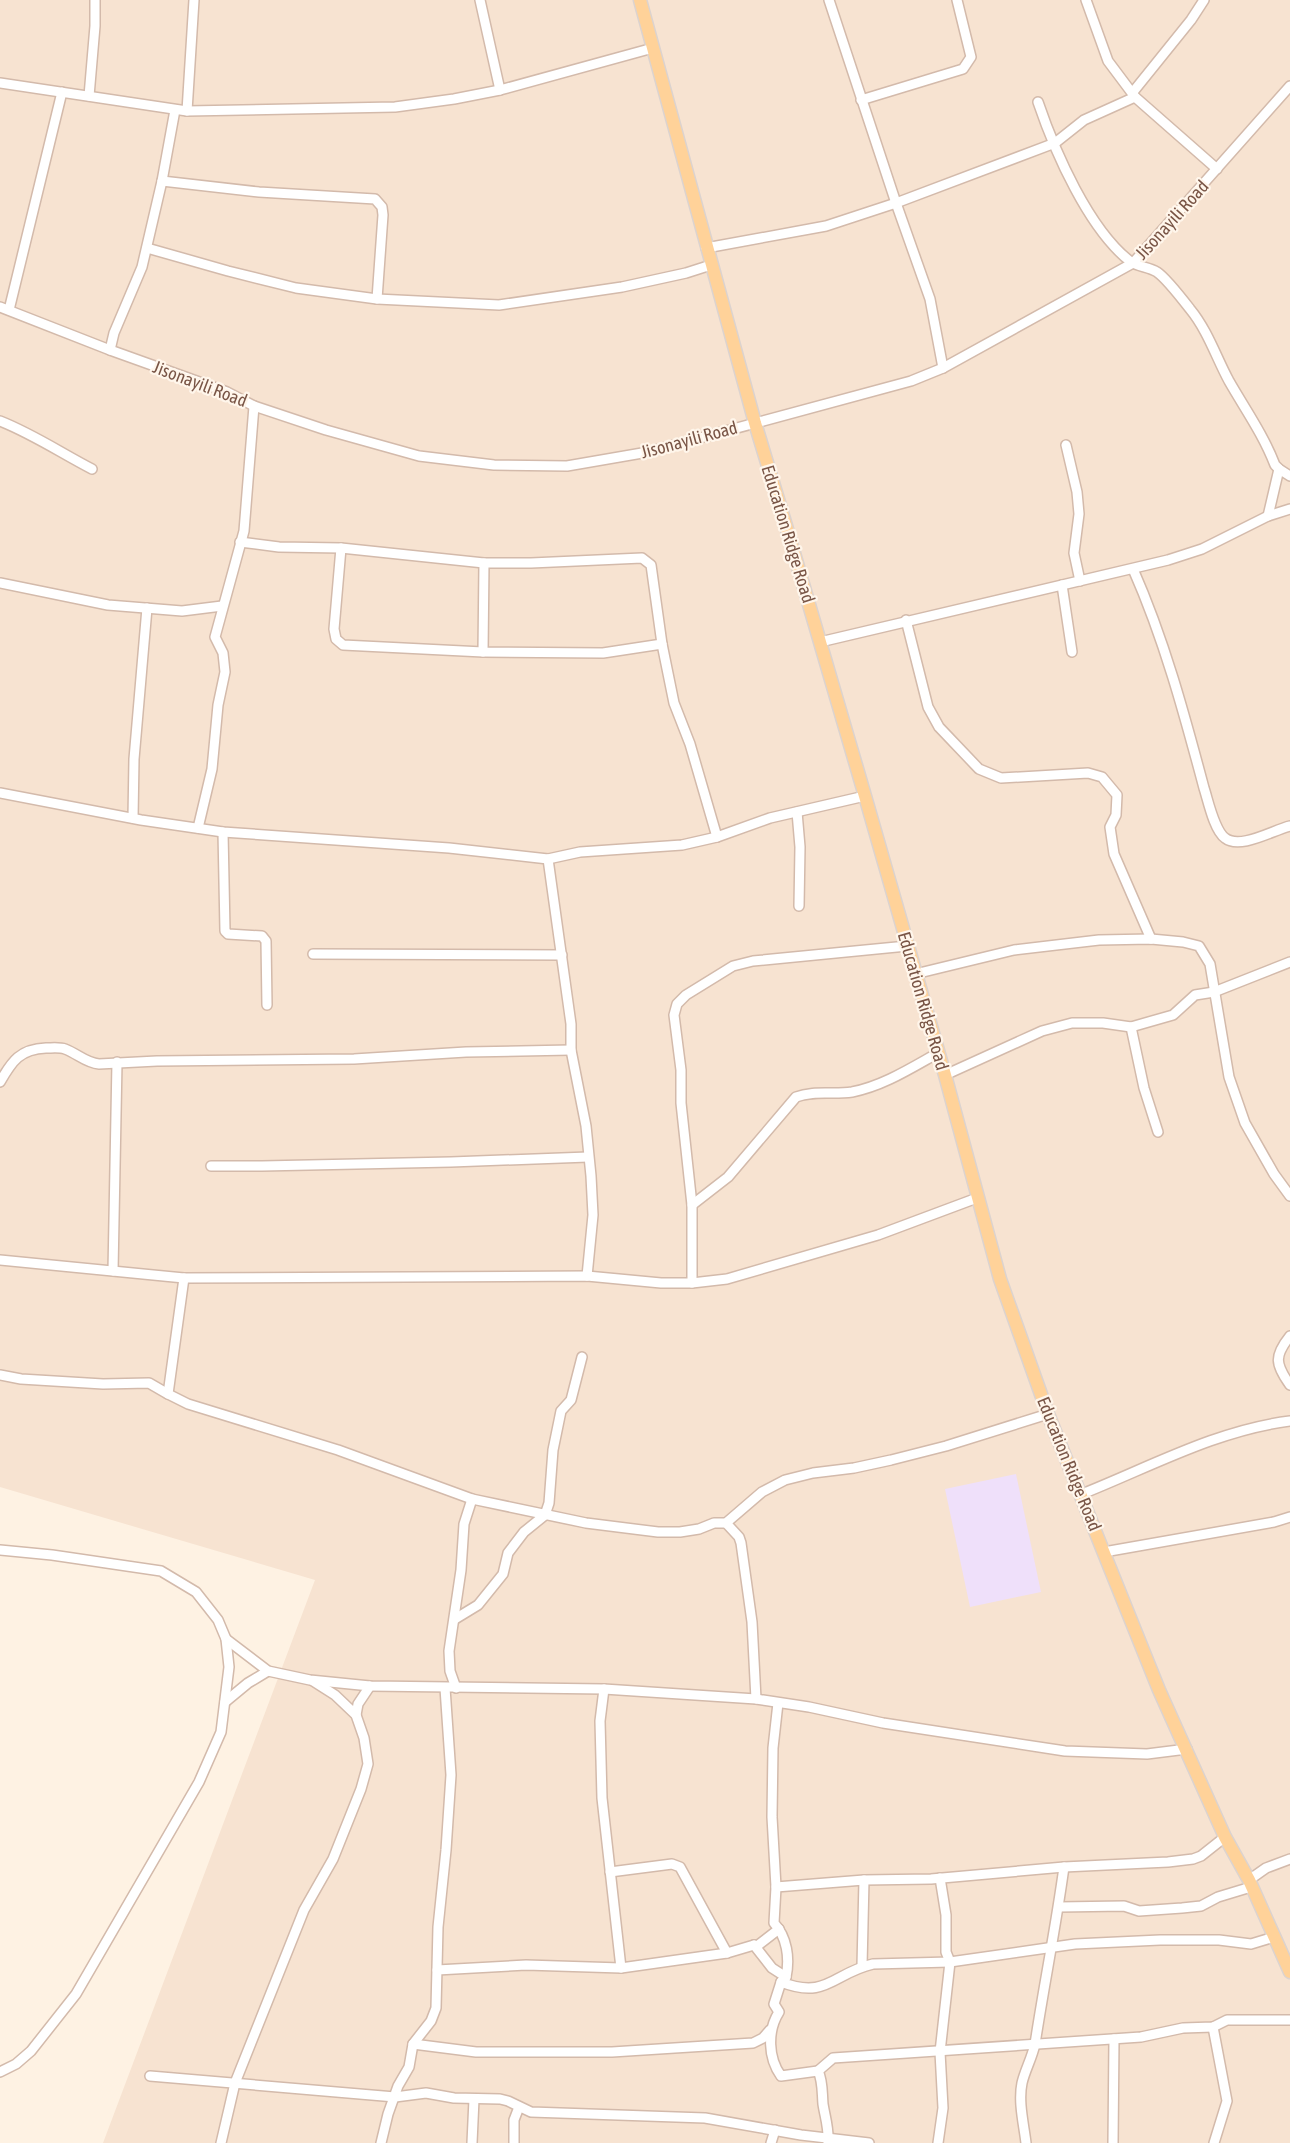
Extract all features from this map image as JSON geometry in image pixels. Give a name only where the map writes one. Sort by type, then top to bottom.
[{"type":"main road","name":"Education Ridge Road","points":[[640,0],[755,423],[945,1075],[1000,1279],[1048,1413],[1159,1690],[1225,1837],[1250,1883],[1290,1972]]},
{"type":"street","points":[[89,96],[95,0]]},
{"type":"street","points":[[187,111],[195,0]]},
{"type":"street","points":[[480,0],[500,90]]},
{"type":"street","points":[[829,0],[930,299],[944,368]]},
{"type":"street","points":[[861,100],[963,69],[971,57],[957,0]]},
{"type":"street","points":[[1086,0],[1108,61],[1134,94],[1217,169]]},
{"type":"street","points":[[706,248],[826,226],[896,203],[1055,143],[1084,120],[1134,94],[1204,0]]},
{"type":"street","points":[[0,83],[187,111],[395,107],[500,90],[653,48]]},
{"type":"street","name":"Jisonayili Road","points":[[2,308],[227,392],[254,406],[326,430],[419,456],[494,465],[567,466],[648,452],[911,381],[944,368],[1133,263],[1290,86]]},
{"type":"street","points":[[2,308],[62,92]]},
{"type":"street","points":[[1038,102],[1087,211],[1104,235],[1133,263],[1156,271],[1191,309],[1208,334],[1229,380],[1253,418],[1279,469],[1290,476]]},
{"type":"street","points":[[110,350],[114,333],[142,267],[162,181],[175,110]]},
{"type":"street","points":[[162,181],[259,192],[375,199],[382,207],[383,216],[377,299]]},
{"type":"street","points":[[147,248],[296,288],[377,299],[499,305],[622,287],[711,265]]},
{"type":"street","points":[[198,828],[212,769],[218,705],[225,672],[223,653],[215,637],[244,531],[254,406]]},
{"type":"street","points":[[0,421],[25,431],[60,453],[92,469]]},
{"type":"street","points":[[1066,445],[1077,492],[1079,514],[1074,553],[1080,581]]},
{"type":"street","points":[[1268,516],[1279,469]]},
{"type":"street","points":[[820,642],[906,620],[1133,569],[1202,549],[1268,516],[1290,509]]},
{"type":"street","points":[[240,542],[279,547],[341,548],[484,563],[642,558],[651,565],[662,644],[674,703],[690,744],[717,837]]},
{"type":"street","points":[[341,548],[334,629],[336,639],[342,645],[483,652],[603,653],[662,644]]},
{"type":"street","points":[[483,652],[484,563]]},
{"type":"street","points":[[1133,569],[1151,610],[1220,834],[1226,840],[1239,843],[1290,826]]},
{"type":"street","points":[[0,583],[108,605],[182,611],[222,606]]},
{"type":"street","points":[[1062,585],[1072,652]]},
{"type":"street","points":[[133,818],[134,759],[147,608]]},
{"type":"street","points":[[906,620],[928,707],[939,727],[979,769],[1001,778],[1088,773],[1102,777],[1117,795],[1116,815],[1110,827],[1114,854],[1152,939]]},
{"type":"street","points":[[0,793],[223,832],[449,848],[548,859],[580,852],[682,844],[717,837],[770,818],[865,796]]},
{"type":"street","points":[[797,812],[800,847],[799,906]]},
{"type":"street","points":[[223,832],[225,932],[262,936],[266,941],[267,1005]]},
{"type":"street","points":[[548,859],[571,1024],[571,1050],[586,1126],[593,1215],[587,1276]]},
{"type":"street","points":[[915,974],[1014,950],[1099,940],[1152,939],[1199,946],[1210,964],[1229,1077],[1245,1123],[1274,1174],[1290,1196]]},
{"type":"street","points":[[692,1283],[692,1205],[681,1103],[681,1070],[674,1025],[677,1004],[686,994],[733,966],[753,961],[907,946]]},
{"type":"street","points":[[313,954],[562,955]]},
{"type":"street","points":[[945,1075],[1041,1031],[1072,1023],[1103,1023],[1131,1027],[1173,1015],[1195,995],[1214,992],[1290,962]]},
{"type":"street","points":[[1131,1027],[1144,1088],[1158,1132]]},
{"type":"street","points":[[0,1082],[22,1053],[32,1049],[63,1048],[90,1063],[354,1059],[571,1050]]},
{"type":"street","points":[[692,1205],[728,1177],[795,1097],[804,1094],[852,1092],[881,1084],[938,1053]]},
{"type":"street","points":[[113,1271],[117,1062]]},
{"type":"street","points":[[211,1166],[588,1157]]},
{"type":"street","points":[[0,1260],[184,1278],[587,1276],[661,1283],[692,1283],[727,1279],[857,1241],[977,1198]]},
{"type":"street","points":[[168,1394],[184,1278]]},
{"type":"street","points":[[1290,1336],[1279,1350],[1278,1360],[1280,1371],[1290,1385]]},
{"type":"street","points":[[454,1619],[478,1605],[503,1574],[508,1553],[524,1532],[546,1515],[549,1503],[552,1450],[561,1411],[571,1400],[582,1357]]},
{"type":"street","points":[[0,1376],[103,1384],[149,1383],[188,1404],[338,1450],[472,1499],[546,1515],[657,1532],[680,1532],[699,1529],[714,1523],[726,1523],[762,1492],[785,1480],[813,1473],[854,1468],[946,1446],[1048,1413]]},
{"type":"street","points":[[1082,1494],[1199,1444],[1266,1424],[1290,1421]]},
{"type":"street","points":[[456,1688],[450,1671],[449,1651],[461,1570],[464,1524],[472,1499]]},
{"type":"street","points":[[737,1515],[751,1614],[756,1700]]},
{"type":"street","points":[[1104,1551],[1274,1522],[1290,1516]]},
{"type":"street","points":[[726,1523],[739,1537]]},
{"type":"street","points":[[0,1550],[161,1571],[196,1592],[218,1620],[226,1639],[229,1667],[221,1732],[199,1782],[76,1994],[31,2051],[16,2064],[0,2072]]},
{"type":"street","points":[[226,1639],[268,1671],[310,1680],[370,1686],[604,1689],[756,1700],[809,1707],[883,1723],[1057,1750],[1147,1754],[1187,1749]]},
{"type":"street","points":[[225,1702],[248,1683],[268,1671]]},
{"type":"street","points":[[221,2143],[235,2084],[304,1910],[333,1859],[361,1789],[368,1764],[364,1738],[356,1715],[335,1695],[310,1680]]},
{"type":"street","points":[[356,1715],[358,1704],[370,1686]]},
{"type":"street","points":[[381,2143],[398,2086],[409,2067],[414,2044],[431,2021],[436,2008],[438,1927],[451,1775],[445,1688]]},
{"type":"street","points":[[604,1689],[600,1721],[602,1798],[621,1968]]},
{"type":"street","points":[[414,2044],[476,2052],[612,2052],[753,2043],[763,2038],[779,2012],[774,2004],[789,1965],[787,1951],[779,1929],[774,1923],[776,1887],[772,1817],[773,1748],[778,1703]]},
{"type":"street","points":[[776,1887],[1168,1862],[1201,1856],[1225,1837]]},
{"type":"street","points":[[1059,1907],[1124,1906],[1139,1911],[1201,1906],[1250,1883],[1266,1868],[1290,1859]]},
{"type":"street","points":[[610,1872],[672,1864],[680,1867],[727,1953]]},
{"type":"street","points":[[1026,2143],[1021,2096],[1022,2084],[1035,2044],[1036,2025],[1053,1947],[1064,1867]]},
{"type":"street","points":[[938,2143],[943,2108],[940,2052],[950,1962],[946,1952],[946,1916],[940,1878]]},
{"type":"street","points":[[862,1966],[864,1880]]},
{"type":"street","points":[[437,1970],[526,1965],[621,1968],[727,1953],[757,1946],[779,1929]]},
{"type":"street","points":[[754,1945],[783,1980],[795,1988],[816,1988],[862,1966],[873,1964],[950,1962],[1053,1947],[1160,1940],[1219,1940],[1251,1944],[1274,1937]]},
{"type":"street","points":[[770,2030],[773,2065],[781,2076],[819,2071],[833,2058],[1141,2037],[1183,2028],[1213,2027],[1227,2020],[1290,2020]]},
{"type":"street","points":[[1213,2027],[1227,2101],[1214,2143]]},
{"type":"street","points":[[1113,2143],[1114,2039]]},
{"type":"street","points":[[819,2071],[828,2123],[828,2140]]},
{"type":"street","points":[[150,2076],[395,2097],[426,2093],[474,2099],[500,2099],[539,2112],[592,2112],[705,2118],[828,2140],[869,2143]]},
{"type":"street","points":[[472,2143],[474,2099]]},
{"type":"street","points":[[514,2143],[514,2120],[519,2107]]},
{"type":"street","points":[[771,2143],[775,2130]]},
{"type":"shaded area","points":[[0,0],[1290,0],[1290,2143],[103,2143],[315,1580],[0,1487]]},
{"type":"shaded area","points":[[1016,1474],[1041,1592],[970,1607],[945,1489]]}]
